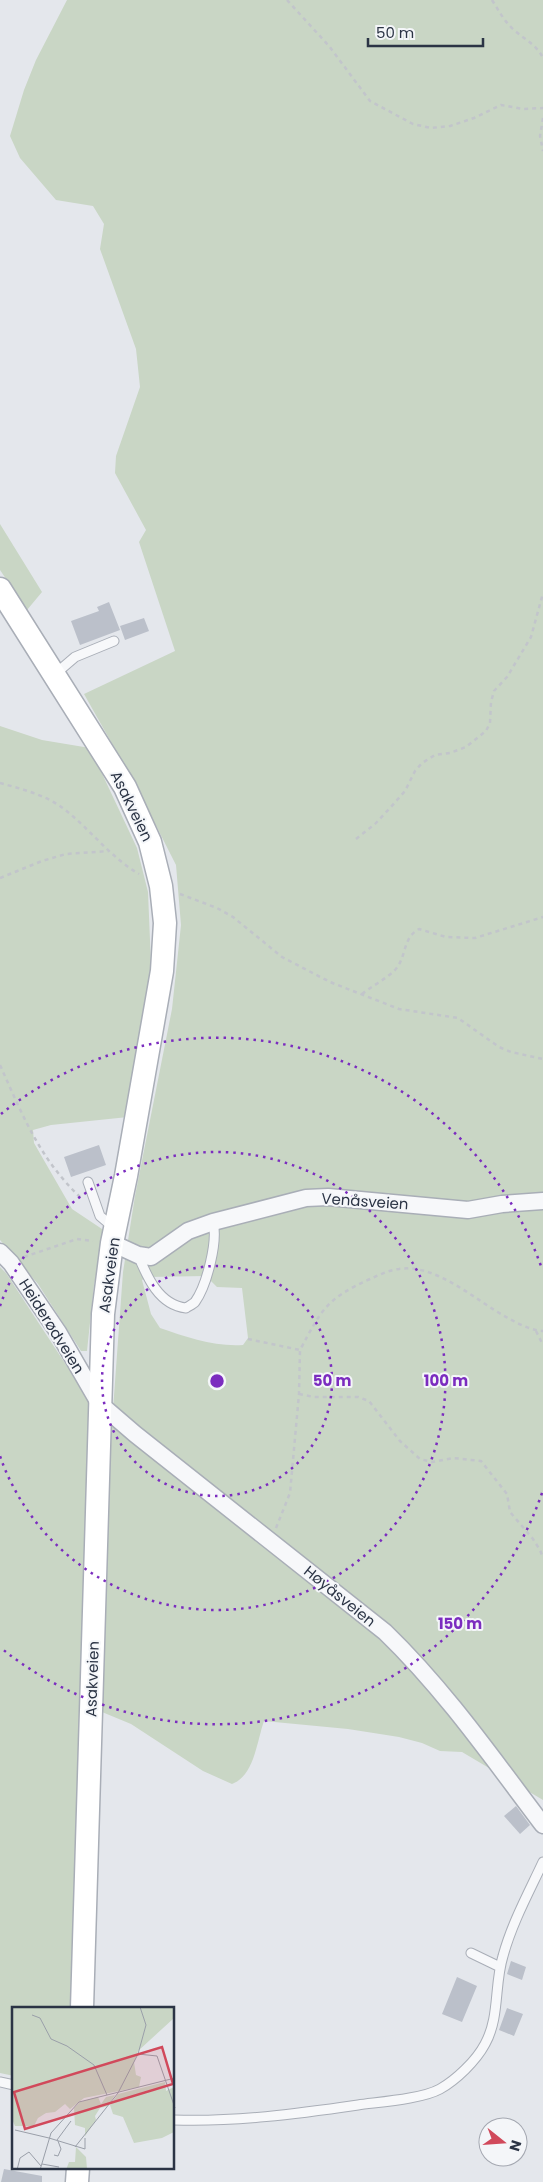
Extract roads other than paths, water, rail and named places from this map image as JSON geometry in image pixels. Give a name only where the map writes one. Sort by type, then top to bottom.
[{"type":"main road","name":"Asakveien","points":[[0,589],[109,760],[139,815],[150,842],[161,886],[165,924],[162,970],[126,1176],[109,1229],[100,1403],[82,2007]]},
{"type":"street","name":"Venåsveien","points":[[138,1255],[151,1256],[188,1232],[212,1222],[306,1198],[328,1197],[468,1210],[502,1204],[543,1201]]},
{"type":"street","points":[[109,1229],[138,1255]]},
{"type":"street","name":"Heiderødveien","points":[[6,1257],[58,1332],[100,1403]]},
{"type":"street","name":"Høyåsveien","points":[[100,1403],[135,1434],[385,1632],[409,1656],[485,1748],[543,1826]]},
{"type":"lane","points":[[54,675],[75,658],[114,641]]},
{"type":"lane","points":[[88,1182],[109,1229]]},
{"type":"lane","points":[[138,1255],[147,1277],[157,1292],[179,1307],[186,1308],[195,1303],[206,1276],[216,1232],[212,1222]]},
{"type":"lane","points":[[175,2120],[212,2122],[306,2113],[405,2099],[439,2090],[466,2068],[485,2045],[494,2024],[503,1955],[543,1862]]},
{"type":"lane","points":[[471,1953],[500,1967]]}]
